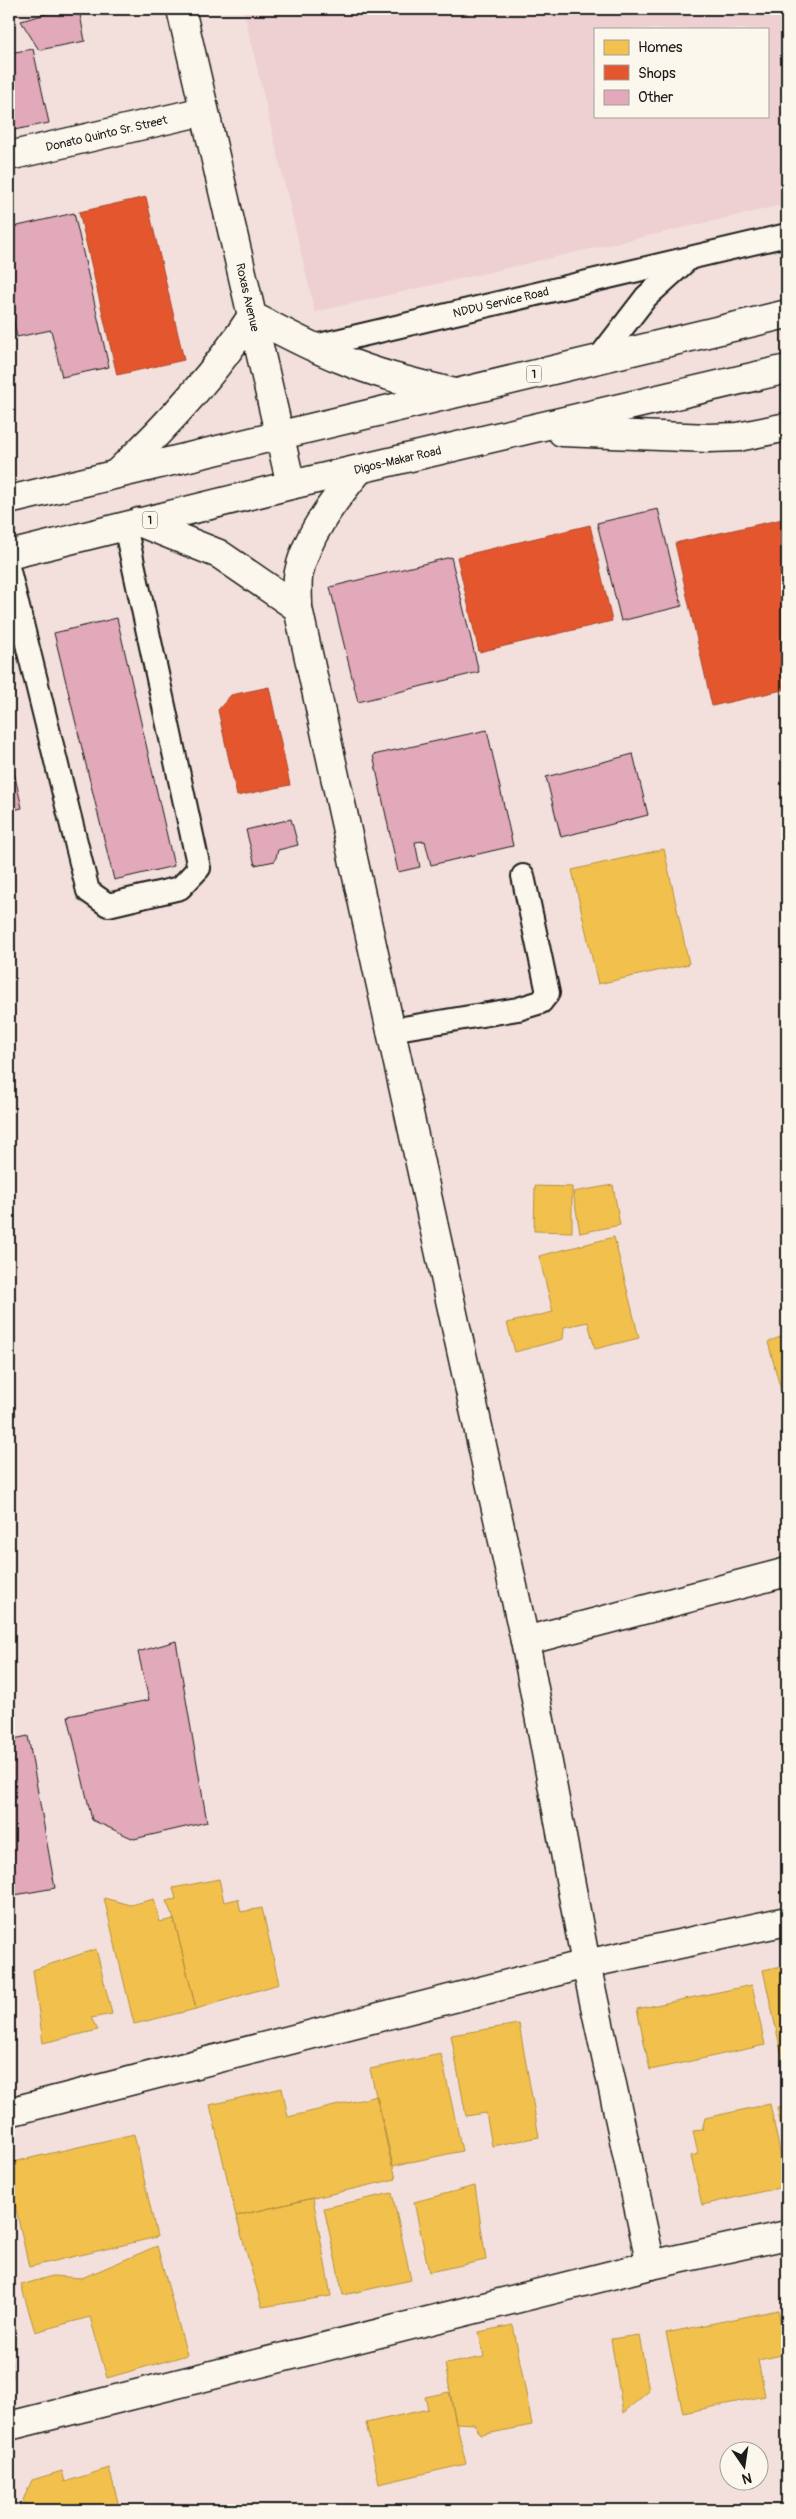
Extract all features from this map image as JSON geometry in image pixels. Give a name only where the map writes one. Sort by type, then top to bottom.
[{"type":"street","name":"Roxas Avenue","points":[[181,9],[292,485]]},
{"type":"street","name":"Donato Quinto Sr. Street","points":[[9,156],[204,111]]},
{"type":"street","name":"1","points":[[9,500],[787,314]]},
{"type":"street","points":[[115,474],[160,432],[206,380],[232,347],[252,316],[311,346],[379,373],[457,393]]},
{"type":"street","name":"Digos-Makar Road","points":[[9,555],[292,485],[787,369]]},
{"type":"street","points":[[515,433],[586,433],[708,438],[738,437],[787,427]]},
{"type":"street","points":[[359,470],[333,504],[307,547],[298,577],[298,608],[525,1641],[586,1964],[651,2265]]},
{"type":"street","points":[[132,524],[219,554],[298,608]]},
{"type":"street","points":[[525,1641],[787,1572]]},
{"type":"street","points":[[9,2112],[586,1964],[787,1921]]},
{"type":"street","points":[[9,2426],[651,2265],[787,2235]]},
{"type":"lane","name":"NDDU Service Road","points":[[311,346],[787,235]]},
{"type":"lane","name":"NDDU Service Road","points":[[599,358],[646,296],[689,258]]},
{"type":"lane","points":[[9,571],[88,891],[108,905],[180,888],[199,868],[132,524]]},
{"type":"lane","points":[[391,1030],[518,1009],[541,1002],[548,993],[523,876]]},
{"type":"shaded area","points":[[243,9],[787,9],[787,204],[315,312]]},
{"type":"building: Homes","points":[[664,849],[689,964],[598,984],[572,870]]},
{"type":"building: Homes","points":[[613,1185],[620,1225],[580,1233],[573,1192]]},
{"type":"building: Homes","points":[[535,1186],[572,1187],[572,1232],[534,1231]]},
{"type":"building: Homes","points":[[614,1237],[639,1338],[595,1349],[588,1322],[564,1327],[563,1339],[515,1352],[507,1323],[553,1312],[539,1256]]},
{"type":"building: Homes","points":[[787,1334],[787,1413],[768,1342]]},
{"type":"building: Homes","points":[[219,1879],[224,1902],[238,1899],[241,1912],[262,1908],[279,1984],[196,2009],[174,1919],[166,1901],[176,1899],[173,1888]]},
{"type":"building: Homes","points":[[104,1898],[130,1905],[154,1899],[160,1922],[174,1919],[196,2009],[134,2024]]},
{"type":"building: Homes","points":[[96,1949],[112,2014],[91,2018],[98,2030],[43,2043],[33,1970]]},
{"type":"building: Homes","points":[[787,1965],[787,2078],[763,1970]]},
{"type":"building: Homes","points":[[752,1985],[765,2045],[650,2070],[637,2009]]},
{"type":"building: Homes","points":[[519,2024],[539,2137],[492,2146],[486,2113],[466,2116],[451,2035]]},
{"type":"building: Homes","points":[[441,2054],[462,2151],[392,2166],[370,2069]]},
{"type":"building: Homes","points":[[282,2088],[288,2117],[377,2096],[396,2179],[236,2216],[210,2105]]},
{"type":"building: Homes","points":[[770,2104],[787,2186],[702,2205],[691,2156],[698,2154],[693,2131],[702,2130],[705,2118]]},
{"type":"building: Homes","points":[[787,2105],[787,2155],[777,2107]]},
{"type":"building: Homes","points":[[134,2134],[157,2237],[29,2267],[9,2178],[9,2163]]},
{"type":"building: Homes","points":[[475,2186],[486,2260],[429,2272],[414,2202]]},
{"type":"building: Homes","points":[[392,2193],[411,2280],[343,2295],[324,2208]]},
{"type":"building: Homes","points":[[313,2198],[331,2296],[262,2307],[236,2216]]},
{"type":"building: Homes","points":[[157,2246],[187,2355],[107,2378],[90,2317],[35,2332],[21,2285],[52,2276],[82,2278]]},
{"type":"building: Homes","points":[[778,2310],[787,2354],[758,2360],[765,2396],[683,2413],[666,2333]]},
{"type":"building: Homes","points":[[513,2325],[532,2425],[481,2435],[474,2424],[456,2423],[445,2364],[484,2357],[479,2332]]},
{"type":"building: Homes","points":[[639,2335],[649,2391],[623,2413],[611,2339]]},
{"type":"building: Homes","points":[[9,2350],[13,2377],[9,2379]]},
{"type":"building: Homes","points":[[449,2392],[466,2464],[379,2484],[366,2423],[428,2409],[425,2397]]},
{"type":"building: Homes","points":[[109,2468],[119,2506],[112,2510],[26,2510],[23,2500],[32,2480],[62,2471],[65,2482]]},
{"type":"building: Shops","points":[[146,197],[184,360],[117,375],[79,212]]},
{"type":"building: Shops","points":[[787,518],[787,689],[712,706],[675,543]]},
{"type":"building: Shops","points":[[590,525],[612,621],[479,652],[457,557]]},
{"type":"building: Shops","points":[[269,687],[290,785],[237,796],[218,710],[231,695]]},
{"type":"building: Other","points":[[64,9],[79,9],[85,41],[39,50],[21,21]]},
{"type":"building: Other","points":[[33,49],[49,123],[9,131],[9,53]]},
{"type":"building: Other","points":[[74,213],[109,367],[62,377],[51,330],[17,337],[9,300],[9,228]]},
{"type":"building: Other","points":[[658,509],[682,606],[621,621],[597,523]]},
{"type":"building: Other","points":[[451,557],[479,672],[358,702],[330,587]]},
{"type":"building: Other","points":[[117,618],[174,866],[114,880],[54,633]]},
{"type":"building: Other","points":[[487,730],[513,846],[431,865],[425,841],[415,842],[420,867],[398,872],[373,755]]},
{"type":"building: Other","points":[[9,750],[22,808],[9,811]]},
{"type":"building: Other","points":[[633,754],[648,815],[561,837],[546,777]]},
{"type":"building: Other","points":[[291,819],[298,845],[278,850],[275,861],[255,865],[246,830]]},
{"type":"building: Other","points":[[176,1641],[207,1822],[134,1839],[92,1820],[68,1716],[149,1700],[138,1652]]},
{"type":"building: Other","points":[[28,1736],[55,1888],[9,1896],[9,1740]]}]
